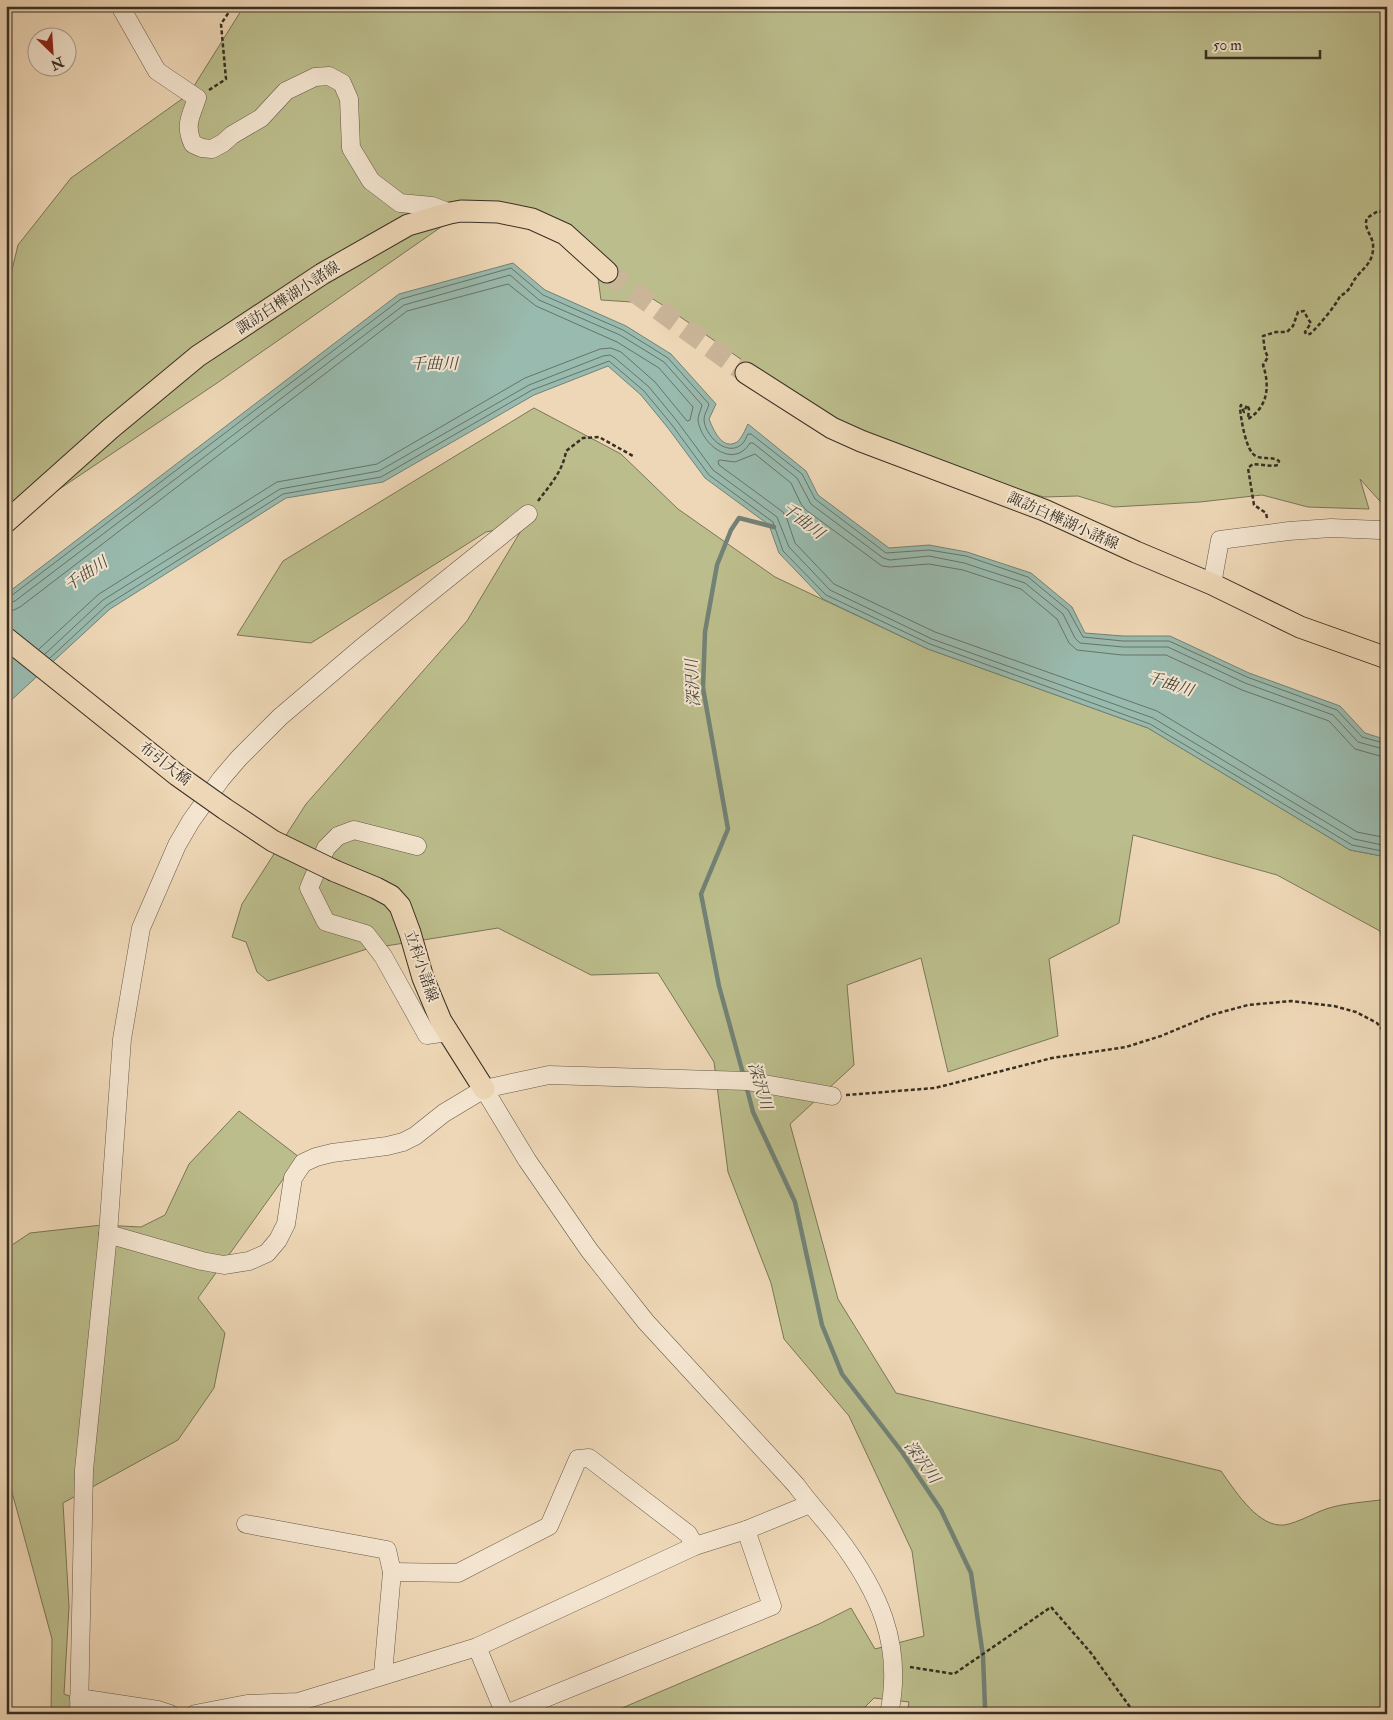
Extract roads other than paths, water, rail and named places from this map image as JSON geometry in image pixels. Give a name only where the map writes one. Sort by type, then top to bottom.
[{"type":"main road","name":"諏訪白樺湖小諸線","points":[[6,522],[110,429],[198,356],[331,269],[408,225],[450,212],[498,212],[532,219],[565,234],[607,272]]},
{"type":"main road","name":"諏訪白樺湖小諸線","points":[[746,373],[846,435],[1044,510],[1212,584],[1300,627],[1387,658]]},
{"type":"main road","name":"布引大橋","points":[[6,638],[177,775],[225,809],[273,841],[335,871]]},
{"type":"main road","name":"立科小諸線","points":[[335,871],[391,896],[400,906],[423,978],[442,1021],[484,1089]]},
{"type":"street","points":[[120,6],[157,71],[197,98],[189,122],[188,134],[194,144],[202,148],[212,149],[261,118],[286,91],[315,77],[329,76],[342,83],[349,98],[351,148],[371,181],[400,203],[432,206],[450,212]]},
{"type":"street","points":[[170,1714],[158,1710],[79,1706],[84,1470],[108,1234],[122,1039],[142,928],[177,845],[191,821],[221,779],[239,758],[280,716],[360,648],[528,514]]},
{"type":"street","points":[[1212,584],[1220,540],[1288,531],[1331,528],[1387,532]]},
{"type":"street","points":[[417,846],[354,830],[338,836],[326,848],[310,888],[326,922],[366,934],[383,956],[427,1035],[448,1032]]},
{"type":"street","points":[[108,1234],[202,1261],[224,1264],[249,1261],[267,1253],[278,1240],[286,1224],[293,1178],[303,1163],[332,1153],[387,1146],[403,1142],[415,1136],[444,1113],[484,1089],[549,1075],[747,1080],[832,1096]]},
{"type":"street","points":[[484,1089],[527,1160],[589,1250],[646,1322],[796,1484],[836,1536],[866,1580],[881,1609],[890,1637],[893,1664],[893,1694],[889,1714]]},
{"type":"street","points":[[392,1572],[458,1573],[549,1526],[578,1459],[589,1458],[688,1534],[695,1546]]},
{"type":"street","points":[[194,1714],[247,1704],[298,1702],[384,1674],[477,1647],[695,1546],[746,1530],[810,1504]]},
{"type":"street","points":[[246,1524],[387,1550],[392,1572],[384,1674]]},
{"type":"street","points":[[477,1647],[506,1714],[772,1606],[746,1530]]},
{"type":"water","name":"千曲川","points":[[513,263],[545,290],[626,326],[671,354],[716,404],[709,419],[719,438],[727,444],[737,442],[748,424],[806,471],[818,495],[889,548],[929,545],[967,552],[1031,573],[1072,607],[1085,633],[1123,636],[1170,636],[1249,673],[1340,706],[1365,733],[1387,740],[1387,857],[1350,850],[1148,728],[928,649],[823,599],[779,553],[769,525],[705,478],[641,395],[608,366],[534,395],[383,482],[286,498],[110,609],[6,705],[6,594],[399,294]]},
{"type":"waterway","name":"深沢川","points":[[744,1077],[719,986],[701,894],[728,829],[703,688],[705,632],[717,565],[731,530],[739,518],[774,527]]},
{"type":"waterway","name":"深沢川","points":[[746,1085],[753,1112],[795,1202],[822,1325],[842,1374],[902,1452],[941,1510],[971,1573],[983,1656],[985,1708],[983,1714]]},
{"type":"tunnel","points":[[607,272],[746,373]]}]
